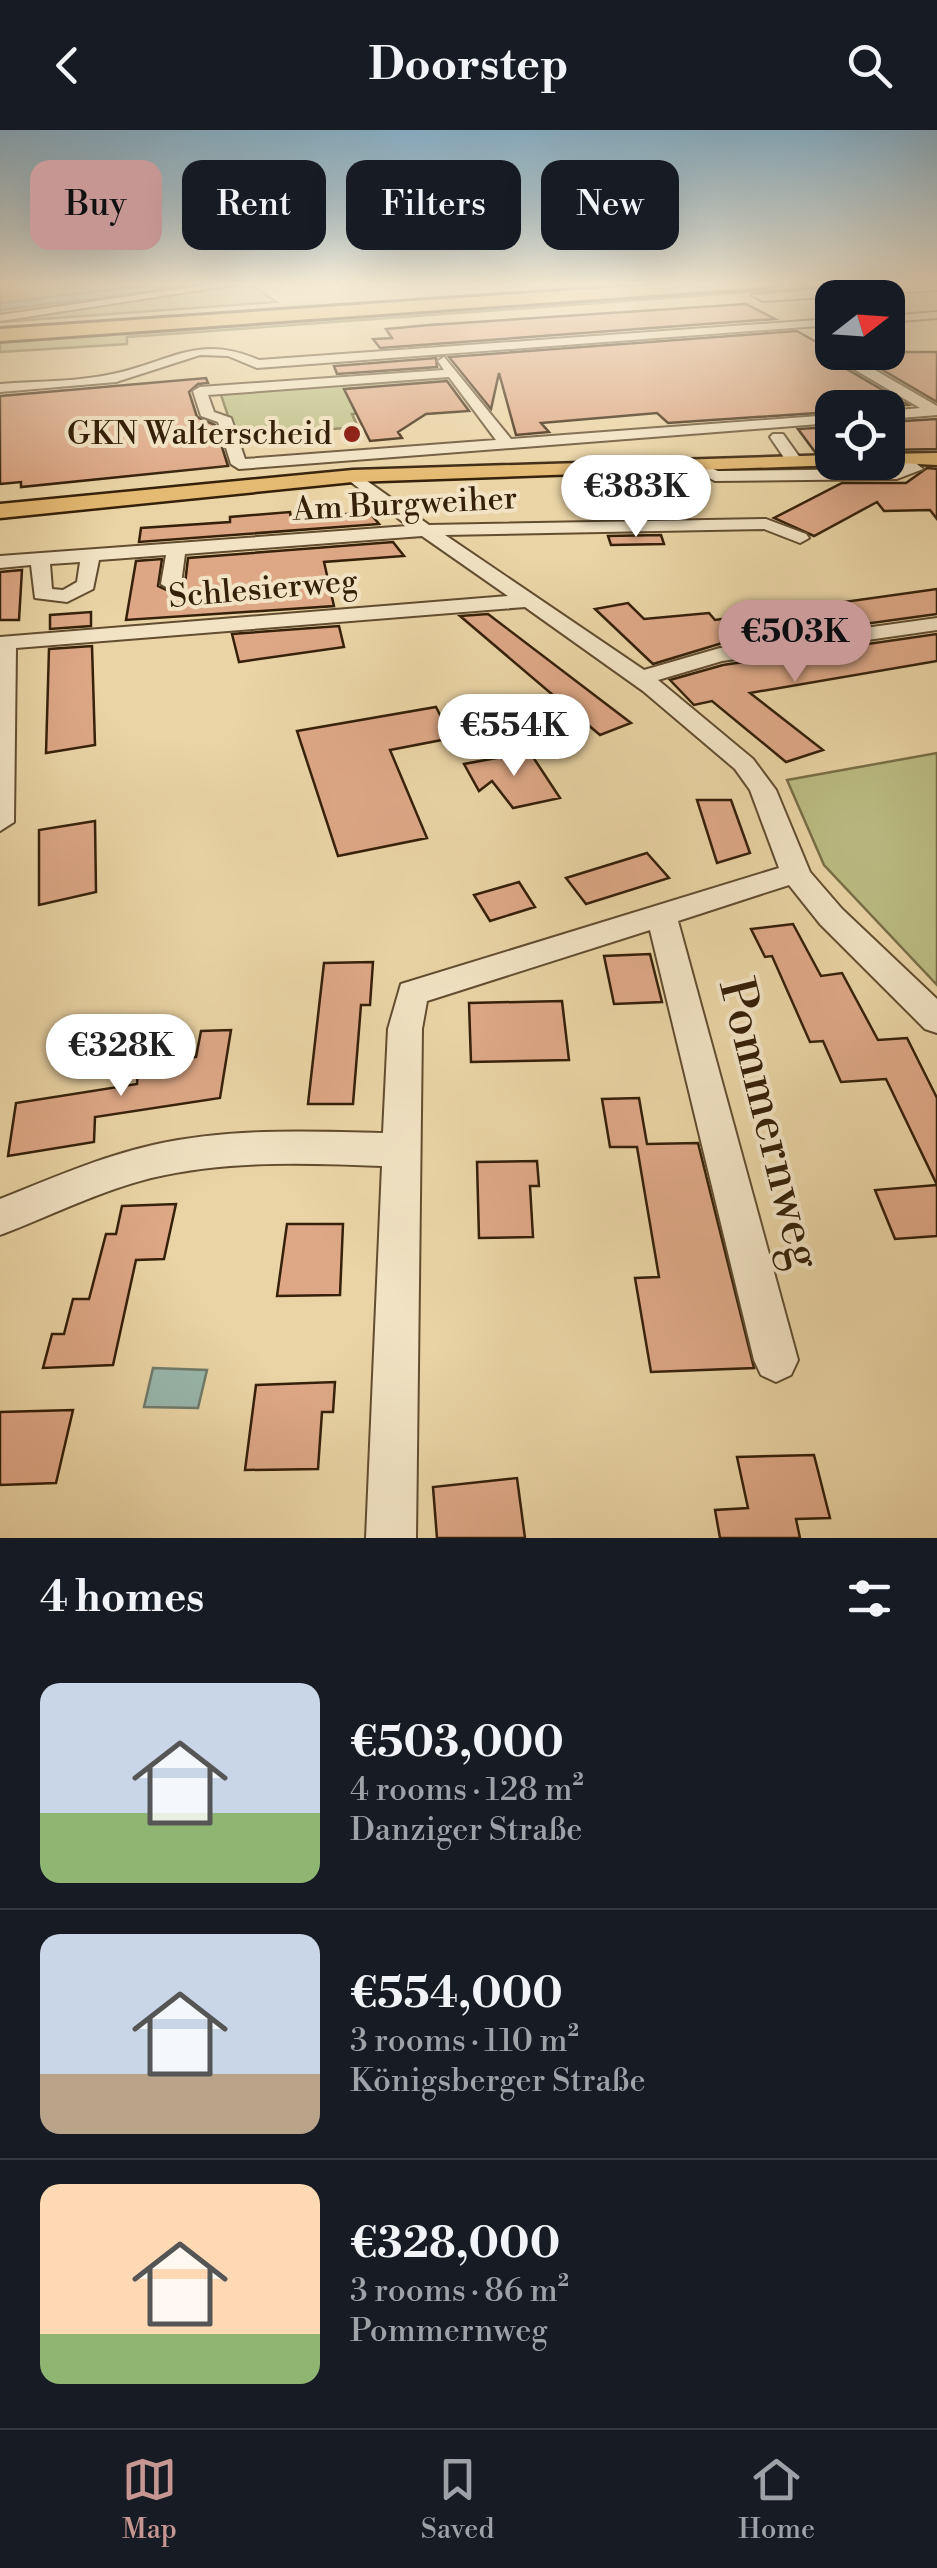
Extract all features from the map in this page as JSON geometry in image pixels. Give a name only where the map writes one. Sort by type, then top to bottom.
[{"type":"main road","points":[[905,460],[937,460]]},
{"type":"main road","points":[[0,510],[352,476],[815,461]]},
{"type":"street","points":[[0,388],[116,378],[199,351],[230,352],[256,364],[493,348]]},
{"type":"street","points":[[437,352],[506,443]]},
{"type":"street","points":[[294,361],[302,384]]},
{"type":"street","points":[[864,370],[936,411]]},
{"type":"street","points":[[898,370],[905,374]]},
{"type":"street","points":[[452,373],[200,391],[208,416],[224,418],[239,464],[815,420]]},
{"type":"street","points":[[905,414],[936,411]]},
{"type":"street","points":[[778,437],[795,462]]},
{"type":"street","points":[[690,464],[715,476],[815,475]]},
{"type":"street","points":[[352,476],[531,600],[638,679],[748,768],[765,790],[796,873],[815,900],[937,1020]]},
{"type":"street","name":"Am Burgweiher","points":[[0,562],[426,530],[724,525]]},
{"type":"street","points":[[171,584],[176,548]]},
{"type":"street","points":[[40,558],[42,594],[67,596],[86,585],[90,554]]},
{"type":"street","name":"Schlesierweg","points":[[2,643],[531,600]]},
{"type":"street","points":[[638,679],[720,655],[937,624]]},
{"type":"street","points":[[0,822],[2,643]]},
{"type":"street","points":[[391,1538],[400,1150],[405,1029],[412,994],[796,873]]},
{"type":"street","name":"Pommernweg","points":[[661,914],[776,1360]]},
{"type":"street","points":[[0,1218],[118,1170],[213,1151],[270,1146],[400,1150]]},
{"type":"green space","points":[[0,348],[68,348],[0,352]]},
{"type":"green space","points":[[443,376],[463,405],[352,414],[358,427],[235,437],[220,392]]},
{"type":"green space","points":[[937,753],[937,985],[824,865],[787,780]]},
{"type":"water","points":[[153,1368],[207,1370],[198,1408],[144,1407]]},
{"type":"building","points":[[573,348],[815,348],[815,370],[848,370],[882,390],[815,390],[815,413],[668,423],[657,413],[541,423],[549,432],[516,435],[499,373],[491,409],[449,357]]},
{"type":"building","points":[[905,352],[937,352],[937,402],[883,370],[905,370]]},
{"type":"building","points":[[436,358],[437,367],[337,374],[334,366]]},
{"type":"building","points":[[206,378],[208,383],[198,384],[189,392],[197,417],[215,425],[228,466],[21,487],[21,482],[0,484],[0,396]]},
{"type":"building","points":[[447,381],[469,411],[426,414],[398,432],[402,438],[370,441],[344,389]]},
{"type":"building","points":[[937,419],[937,449],[905,450],[905,421]]},
{"type":"building","points":[[815,428],[815,452],[798,429]]},
{"type":"building","points":[[927,468],[937,469],[937,519],[930,510],[884,511],[877,502],[814,536],[774,518],[842,483],[906,483]]},
{"type":"building","points":[[650,507],[654,517],[603,518],[600,509]]},
{"type":"building","points":[[290,512],[291,519],[369,512],[379,524],[139,542],[141,528],[230,522],[230,517]]},
{"type":"building","points":[[661,535],[664,544],[611,545],[608,536]]},
{"type":"building","points":[[393,542],[404,556],[324,562],[334,606],[126,620],[136,561],[162,559],[158,586],[173,593],[185,584],[188,558]]},
{"type":"building","points":[[22,570],[19,620],[0,620],[0,572]]},
{"type":"building","points":[[937,589],[937,614],[719,644],[653,664],[595,609],[628,603],[644,619],[709,613],[715,620]]},
{"type":"building","points":[[91,612],[91,626],[50,629],[50,615]]},
{"type":"building","points":[[488,614],[631,723],[600,735],[460,616]]},
{"type":"building","points":[[339,626],[344,647],[239,662],[232,634]]},
{"type":"building","points":[[937,634],[937,661],[750,693],[823,750],[786,762],[712,701],[694,705],[670,680],[723,665]]},
{"type":"building","points":[[92,646],[95,745],[46,753],[49,649]]},
{"type":"building","points":[[436,707],[452,738],[390,750],[427,838],[338,856],[297,731]]},
{"type":"building","points":[[535,751],[531,754],[560,798],[513,808],[492,781],[479,791],[464,764]]},
{"type":"building","points":[[697,800],[731,800],[750,853],[717,863]]},
{"type":"building","points":[[95,821],[96,892],[39,905],[39,830]]},
{"type":"building","points":[[647,853],[669,878],[586,904],[566,878]]},
{"type":"building","points":[[519,882],[535,907],[490,921],[474,895]]},
{"type":"building","points":[[793,924],[821,976],[842,973],[878,1040],[907,1038],[937,1098],[937,1185],[886,1079],[841,1082],[823,1041],[810,1042],[772,956],[765,957],[751,929]]},
{"type":"building","points":[[650,954],[662,1002],[614,1004],[604,956]]},
{"type":"building","points":[[373,962],[370,1005],[361,1005],[353,1104],[308,1104],[324,963]]},
{"type":"building","points":[[562,1001],[569,1060],[471,1062],[469,1003]]},
{"type":"building","points":[[231,1030],[220,1098],[95,1117],[94,1142],[8,1156],[16,1103],[137,1084],[138,1066],[196,1057],[201,1031]]},
{"type":"building","points":[[639,1098],[647,1144],[698,1143],[754,1368],[651,1372],[635,1278],[659,1277],[637,1147],[610,1147],[602,1099]]},
{"type":"building","points":[[537,1161],[539,1186],[530,1186],[533,1237],[479,1238],[477,1162]]},
{"type":"building","points":[[937,1185],[937,1236],[895,1239],[875,1190]]},
{"type":"building","points":[[176,1204],[164,1259],[136,1260],[113,1365],[43,1368],[52,1334],[64,1334],[73,1299],[89,1299],[106,1234],[116,1234],[122,1206]]},
{"type":"building","points":[[287,1224],[343,1224],[340,1295],[277,1296]]},
{"type":"building","points":[[335,1382],[333,1412],[322,1412],[318,1469],[245,1470],[256,1385]]},
{"type":"building","points":[[73,1410],[56,1483],[0,1485],[0,1412]]},
{"type":"building","points":[[814,1455],[830,1518],[796,1519],[800,1538],[720,1538],[715,1510],[748,1508],[737,1457]]},
{"type":"building","points":[[517,1478],[525,1538],[437,1538],[433,1487]]},
{"type":"place","name":"GKN Walterscheid","points":[[352,434]]}]
